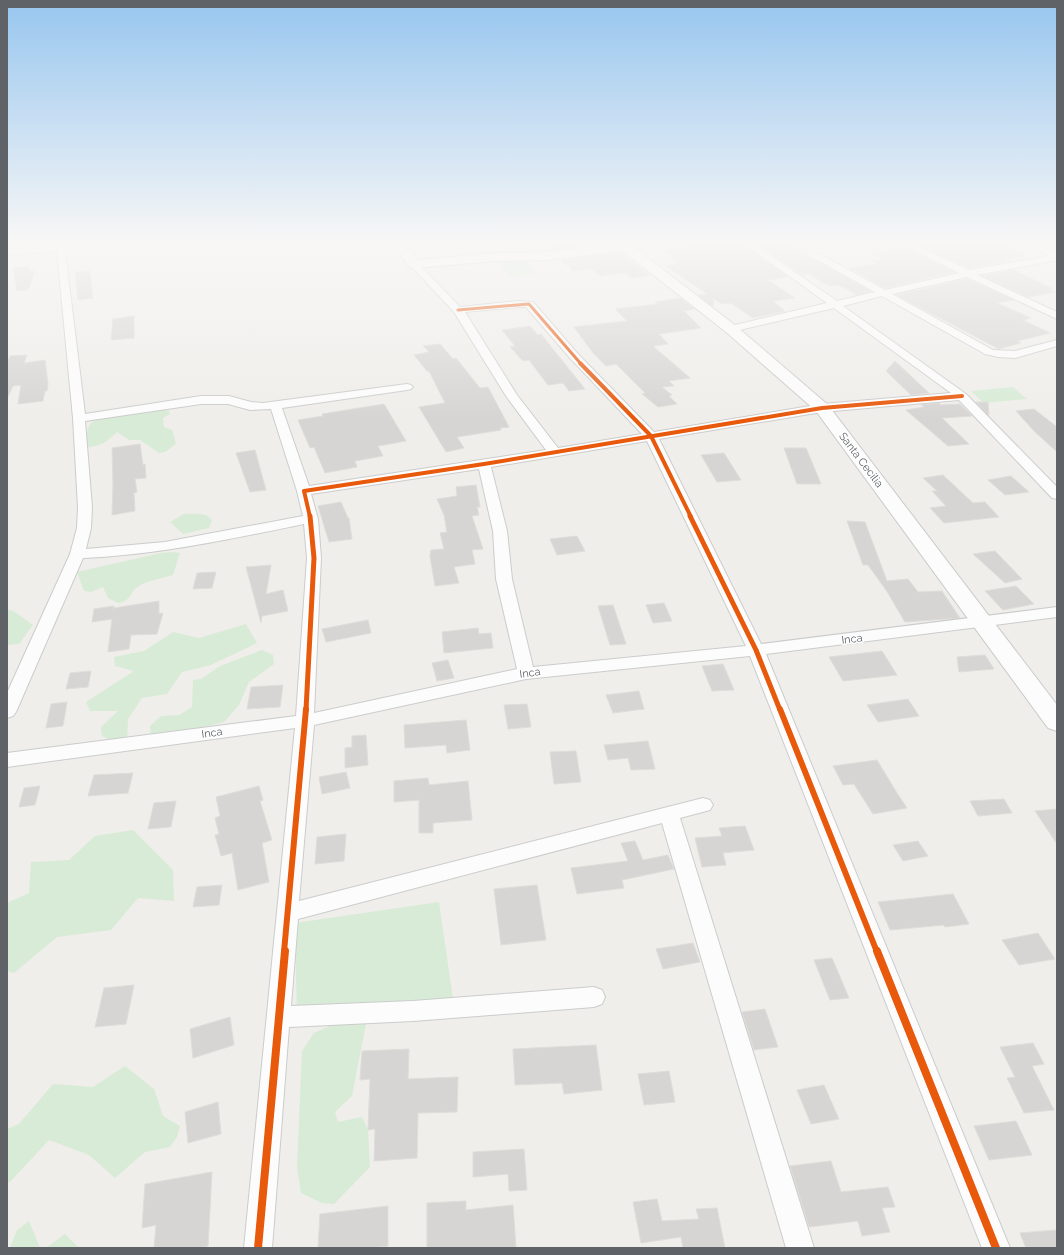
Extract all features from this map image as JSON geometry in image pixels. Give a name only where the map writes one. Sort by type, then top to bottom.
[{"type":"street","points":[[7,712],[77,554],[84,528],[85,507],[79,418],[66,300]]},
{"type":"street","points":[[448,300],[458,310],[512,396],[555,452]]},
{"type":"street","name":"Santa Cecilia","points":[[693,300],[731,329],[822,408],[1057,722]]},
{"type":"street","points":[[828,300],[962,396],[1057,495]]},
{"type":"street","points":[[731,329],[859,300]]},
{"type":"street","points":[[893,300],[999,356],[1011,356],[1057,343]]},
{"type":"street","points":[[1024,300],[1057,316]]},
{"type":"street","points":[[458,310],[528,304],[574,356],[651,436],[756,650],[996,1248]]},
{"type":"street","points":[[79,418],[220,399],[236,401],[250,406],[276,406],[321,398],[407,387]]},
{"type":"street","points":[[304,491],[484,464],[822,408],[962,396]]},
{"type":"street","points":[[258,1248],[305,721],[314,558],[311,519],[304,491],[276,406]]},
{"type":"street","points":[[484,464],[500,531],[504,579],[526,672]]},
{"type":"street","points":[[77,554],[97,554],[151,548],[311,519]]},
{"type":"street","name":"Inca","points":[[7,760],[305,721],[526,672],[756,650],[983,623],[1057,612]]},
{"type":"street","points":[[288,913],[703,805]]},
{"type":"street","points":[[669,814],[800,1248]]},
{"type":"street","points":[[279,1017],[413,1011],[594,997]]},
{"type":"green space","points":[[1013,387],[1027,399],[984,403],[971,391]]},
{"type":"green space","points":[[162,409],[169,411],[170,414],[163,418],[164,427],[172,430],[176,444],[165,452],[159,453],[140,440],[129,440],[117,432],[104,443],[87,447],[88,428],[91,423],[96,420],[113,414]]},
{"type":"green space","points":[[184,514],[200,514],[209,517],[212,520],[209,528],[183,534],[170,522]]},
{"type":"green space","points":[[161,553],[180,553],[173,575],[142,584],[136,588],[129,598],[123,602],[118,603],[108,598],[103,587],[91,592],[84,591],[77,572]]},
{"type":"green space","points":[[7,609],[15,612],[33,625],[19,644],[7,645]]},
{"type":"green space","points":[[246,624],[257,643],[211,665],[182,672],[167,694],[142,698],[128,719],[127,743],[118,743],[102,736],[101,727],[118,711],[90,711],[86,702],[134,671],[115,666],[114,657],[144,651],[173,632],[199,638]]},
{"type":"green space","points":[[262,650],[273,655],[274,664],[249,682],[239,705],[224,722],[200,728],[173,746],[157,746],[151,737],[150,726],[161,716],[179,715],[192,707],[193,680],[201,679],[220,666]]},
{"type":"green space","points":[[133,830],[173,870],[174,901],[138,898],[111,930],[57,937],[14,973],[7,971],[7,903],[29,893],[31,862],[69,860],[95,836]]},
{"type":"green space","points":[[439,902],[453,999],[297,1025],[295,923]]},
{"type":"green space","points":[[334,1024],[366,1024],[352,1096],[335,1112],[338,1122],[362,1117],[368,1130],[370,1167],[334,1204],[322,1203],[301,1193],[297,1168],[302,1051],[314,1033]]},
{"type":"green space","points":[[125,1066],[154,1089],[163,1116],[180,1126],[177,1137],[170,1147],[145,1152],[115,1178],[89,1155],[49,1140],[11,1181],[7,1183],[7,1129],[19,1124],[53,1084],[93,1087]]},
{"type":"green space","points":[[29,1221],[40,1248],[10,1248],[17,1230]]},
{"type":"green space","points":[[65,1234],[79,1248],[46,1248]]},
{"type":"building","points":[[682,300],[694,309],[684,311],[701,328],[659,334],[668,344],[653,346],[690,378],[669,381],[674,386],[662,387],[672,395],[669,396],[677,404],[658,407],[642,394],[645,393],[616,364],[606,366],[593,353],[574,327],[627,321],[615,309],[658,304],[655,302]]},
{"type":"building","points":[[704,300],[713,300],[714,305],[712,306]]},
{"type":"building","points":[[715,300],[784,300],[773,301],[785,311],[753,318],[731,303],[722,304]]},
{"type":"building","points":[[905,300],[1012,300],[997,303],[1031,318],[1023,320],[1050,333],[1017,341],[1021,343],[999,349]]},
{"type":"building","points":[[134,316],[134,338],[111,340],[113,319]]},
{"type":"building","points":[[530,326],[538,335],[541,334],[585,389],[569,391],[563,383],[548,385],[529,360],[523,361],[510,347],[515,346],[502,330]]},
{"type":"building","points":[[440,344],[453,359],[456,358],[480,388],[488,387],[509,427],[500,428],[501,430],[457,437],[464,448],[446,452],[419,407],[445,403],[429,371],[427,371],[414,355],[429,352],[423,346]]},
{"type":"building","points":[[27,355],[24,363],[45,360],[48,384],[47,391],[45,391],[43,401],[18,404],[21,385],[13,386],[7,399],[7,363],[10,356]]},
{"type":"building","points":[[895,361],[929,393],[911,395],[886,371]]},
{"type":"building","points":[[976,402],[988,402],[989,415],[988,415]]},
{"type":"building","points":[[939,403],[941,405],[960,404],[972,416],[942,418],[969,444],[948,446],[906,410],[924,407],[921,405]]},
{"type":"building","points":[[384,404],[406,441],[378,446],[383,456],[355,461],[357,467],[325,473],[314,447],[310,448],[298,420],[323,416],[322,414]]},
{"type":"building","points":[[1034,409],[1057,427],[1057,452],[1034,431],[1016,411]]},
{"type":"building","points":[[140,444],[143,465],[145,464],[146,478],[135,479],[137,492],[134,493],[135,511],[112,515],[112,448]]},
{"type":"building","points":[[784,448],[806,448],[821,484],[797,484]]},
{"type":"building","points":[[255,450],[266,490],[250,492],[236,453]]},
{"type":"building","points":[[724,453],[741,480],[717,482],[701,455]]},
{"type":"building","points":[[943,475],[973,503],[985,502],[999,517],[944,523],[930,508],[946,506],[932,491],[937,491],[923,478]]},
{"type":"building","points":[[1011,476],[1029,492],[1005,495],[988,480]]},
{"type":"building","points":[[476,485],[480,507],[477,507],[479,515],[472,516],[483,549],[472,550],[475,564],[454,567],[459,583],[435,586],[430,556],[431,550],[444,549],[440,533],[447,532],[444,515],[437,499],[457,496],[456,487]]},
{"type":"building","points":[[341,502],[349,518],[352,539],[329,542],[318,506]]},
{"type":"building","points":[[847,521],[865,522],[887,581],[908,579],[918,592],[942,591],[960,618],[905,622],[886,590],[868,565],[863,565]]},
{"type":"building","points":[[577,536],[585,551],[557,555],[550,539]]},
{"type":"building","points":[[995,551],[1022,579],[1005,583],[973,554]]},
{"type":"building","points":[[271,565],[266,594],[283,590],[288,611],[262,616],[261,623],[246,567]]},
{"type":"building","points":[[216,572],[212,588],[193,589],[197,573]]},
{"type":"building","points":[[1016,586],[1034,604],[1003,610],[985,591]]},
{"type":"building","points":[[159,601],[159,614],[163,613],[157,634],[131,635],[129,649],[108,652],[112,619],[92,622],[94,609],[114,606],[113,612],[114,608]]},
{"type":"building","points":[[664,603],[672,621],[653,623],[646,605]]},
{"type":"building","points":[[613,605],[626,644],[610,645],[598,606]]},
{"type":"building","points":[[368,620],[371,633],[326,642],[322,629]]},
{"type":"building","points":[[478,628],[479,634],[491,633],[493,648],[444,653],[442,632]]},
{"type":"building","points":[[882,651],[897,675],[843,681],[829,657]]},
{"type":"building","points":[[985,655],[994,669],[959,672],[957,657]]},
{"type":"building","points":[[448,660],[454,678],[437,681],[432,663]]},
{"type":"building","points":[[723,664],[734,690],[712,691],[702,666]]},
{"type":"building","points":[[91,671],[88,687],[66,689],[70,673]]},
{"type":"building","points":[[283,685],[280,707],[247,709],[251,687]]},
{"type":"building","points":[[639,691],[644,709],[613,713],[606,695]]},
{"type":"building","points":[[908,699],[919,716],[878,722],[867,705]]},
{"type":"building","points":[[67,702],[63,726],[46,728],[51,704]]},
{"type":"building","points":[[527,704],[531,727],[508,729],[504,705]]},
{"type":"building","points":[[466,720],[470,750],[447,753],[446,745],[405,748],[404,725]]},
{"type":"building","points":[[366,735],[368,765],[345,768],[345,748],[352,747],[352,736]]},
{"type":"building","points":[[648,741],[655,769],[631,770],[628,758],[608,760],[604,745]]},
{"type":"building","points":[[576,751],[581,782],[554,784],[550,752]]},
{"type":"building","points":[[877,760],[907,808],[873,814],[854,784],[843,785],[833,766]]},
{"type":"building","points":[[346,772],[350,788],[322,794],[319,777]]},
{"type":"building","points":[[133,773],[128,793],[88,796],[94,775]]},
{"type":"building","points":[[428,778],[429,785],[468,781],[472,820],[433,823],[433,833],[419,833],[419,800],[394,802],[394,781]]},
{"type":"building","points":[[40,786],[35,805],[19,807],[24,788]]},
{"type":"building","points":[[259,786],[263,800],[260,801],[272,840],[262,843],[269,882],[238,890],[232,853],[221,856],[215,835],[219,834],[215,818],[220,816],[216,797]]},
{"type":"building","points":[[1004,799],[1012,813],[978,816],[970,801]]},
{"type":"building","points":[[176,801],[171,827],[148,829],[154,803]]},
{"type":"building","points":[[1057,809],[1057,844],[1035,811]]},
{"type":"building","points":[[745,826],[754,850],[723,853],[726,865],[702,867],[695,838],[722,836],[719,828]]},
{"type":"building","points":[[346,834],[344,861],[315,864],[317,837]]},
{"type":"building","points":[[635,841],[643,860],[668,855],[674,869],[622,880],[624,888],[577,894],[571,868],[628,861],[621,843]]},
{"type":"building","points":[[918,841],[928,856],[903,861],[893,845]]},
{"type":"building","points":[[222,885],[219,905],[193,907],[197,887]]},
{"type":"building","points":[[537,885],[546,940],[501,945],[494,889]]},
{"type":"building","points":[[953,894],[969,924],[890,930],[878,902]]},
{"type":"building","points":[[1038,933],[1055,959],[1019,965],[1002,940]]},
{"type":"building","points":[[693,943],[700,962],[663,969],[656,949]]},
{"type":"building","points":[[832,958],[849,998],[830,1000],[814,960]]},
{"type":"building","points":[[134,985],[126,1024],[95,1027],[104,988]]},
{"type":"building","points":[[765,1009],[778,1047],[754,1050],[742,1012]]},
{"type":"building","points":[[230,1017],[234,1045],[193,1058],[190,1029]]},
{"type":"building","points":[[1033,1043],[1044,1064],[1032,1066],[1054,1110],[1024,1113],[1007,1078],[1015,1077],[1000,1047]]},
{"type":"building","points":[[596,1045],[602,1090],[564,1094],[562,1083],[515,1085],[513,1049]]},
{"type":"building","points":[[409,1049],[408,1079],[458,1077],[457,1112],[418,1113],[417,1158],[374,1161],[375,1129],[368,1130],[370,1079],[360,1080],[362,1051]]},
{"type":"building","points":[[669,1071],[675,1102],[644,1105],[638,1074]]},
{"type":"building","points":[[824,1085],[839,1119],[811,1124],[797,1090]]},
{"type":"building","points":[[218,1102],[221,1134],[188,1143],[185,1112]]},
{"type":"building","points":[[1016,1121],[1032,1155],[989,1160],[974,1126]]},
{"type":"building","points":[[524,1149],[527,1190],[509,1191],[508,1174],[473,1177],[473,1152]]},
{"type":"building","points":[[831,1161],[841,1192],[888,1187],[895,1207],[882,1208],[890,1232],[862,1236],[858,1221],[809,1227],[790,1166]]},
{"type":"building","points":[[212,1172],[208,1246],[196,1248],[154,1248],[156,1225],[142,1228],[145,1184]]},
{"type":"building","points":[[657,1199],[662,1221],[699,1219],[696,1209],[717,1208],[725,1248],[683,1248],[681,1237],[641,1243],[633,1202]]},
{"type":"building","points":[[466,1201],[466,1210],[513,1205],[516,1248],[427,1248],[427,1203]]},
{"type":"building","points":[[388,1206],[388,1246],[368,1248],[318,1248],[320,1214]]},
{"type":"building","points":[[1057,1230],[1057,1248],[1026,1248],[1020,1233]]},
{"type":"cycle path","points":[[458,310],[529,304],[574,356],[651,436],[756,650],[996,1248]]},
{"type":"cycle path","points":[[258,1248],[305,721],[314,558],[311,519],[304,491],[484,464],[822,408],[962,396]]}]
